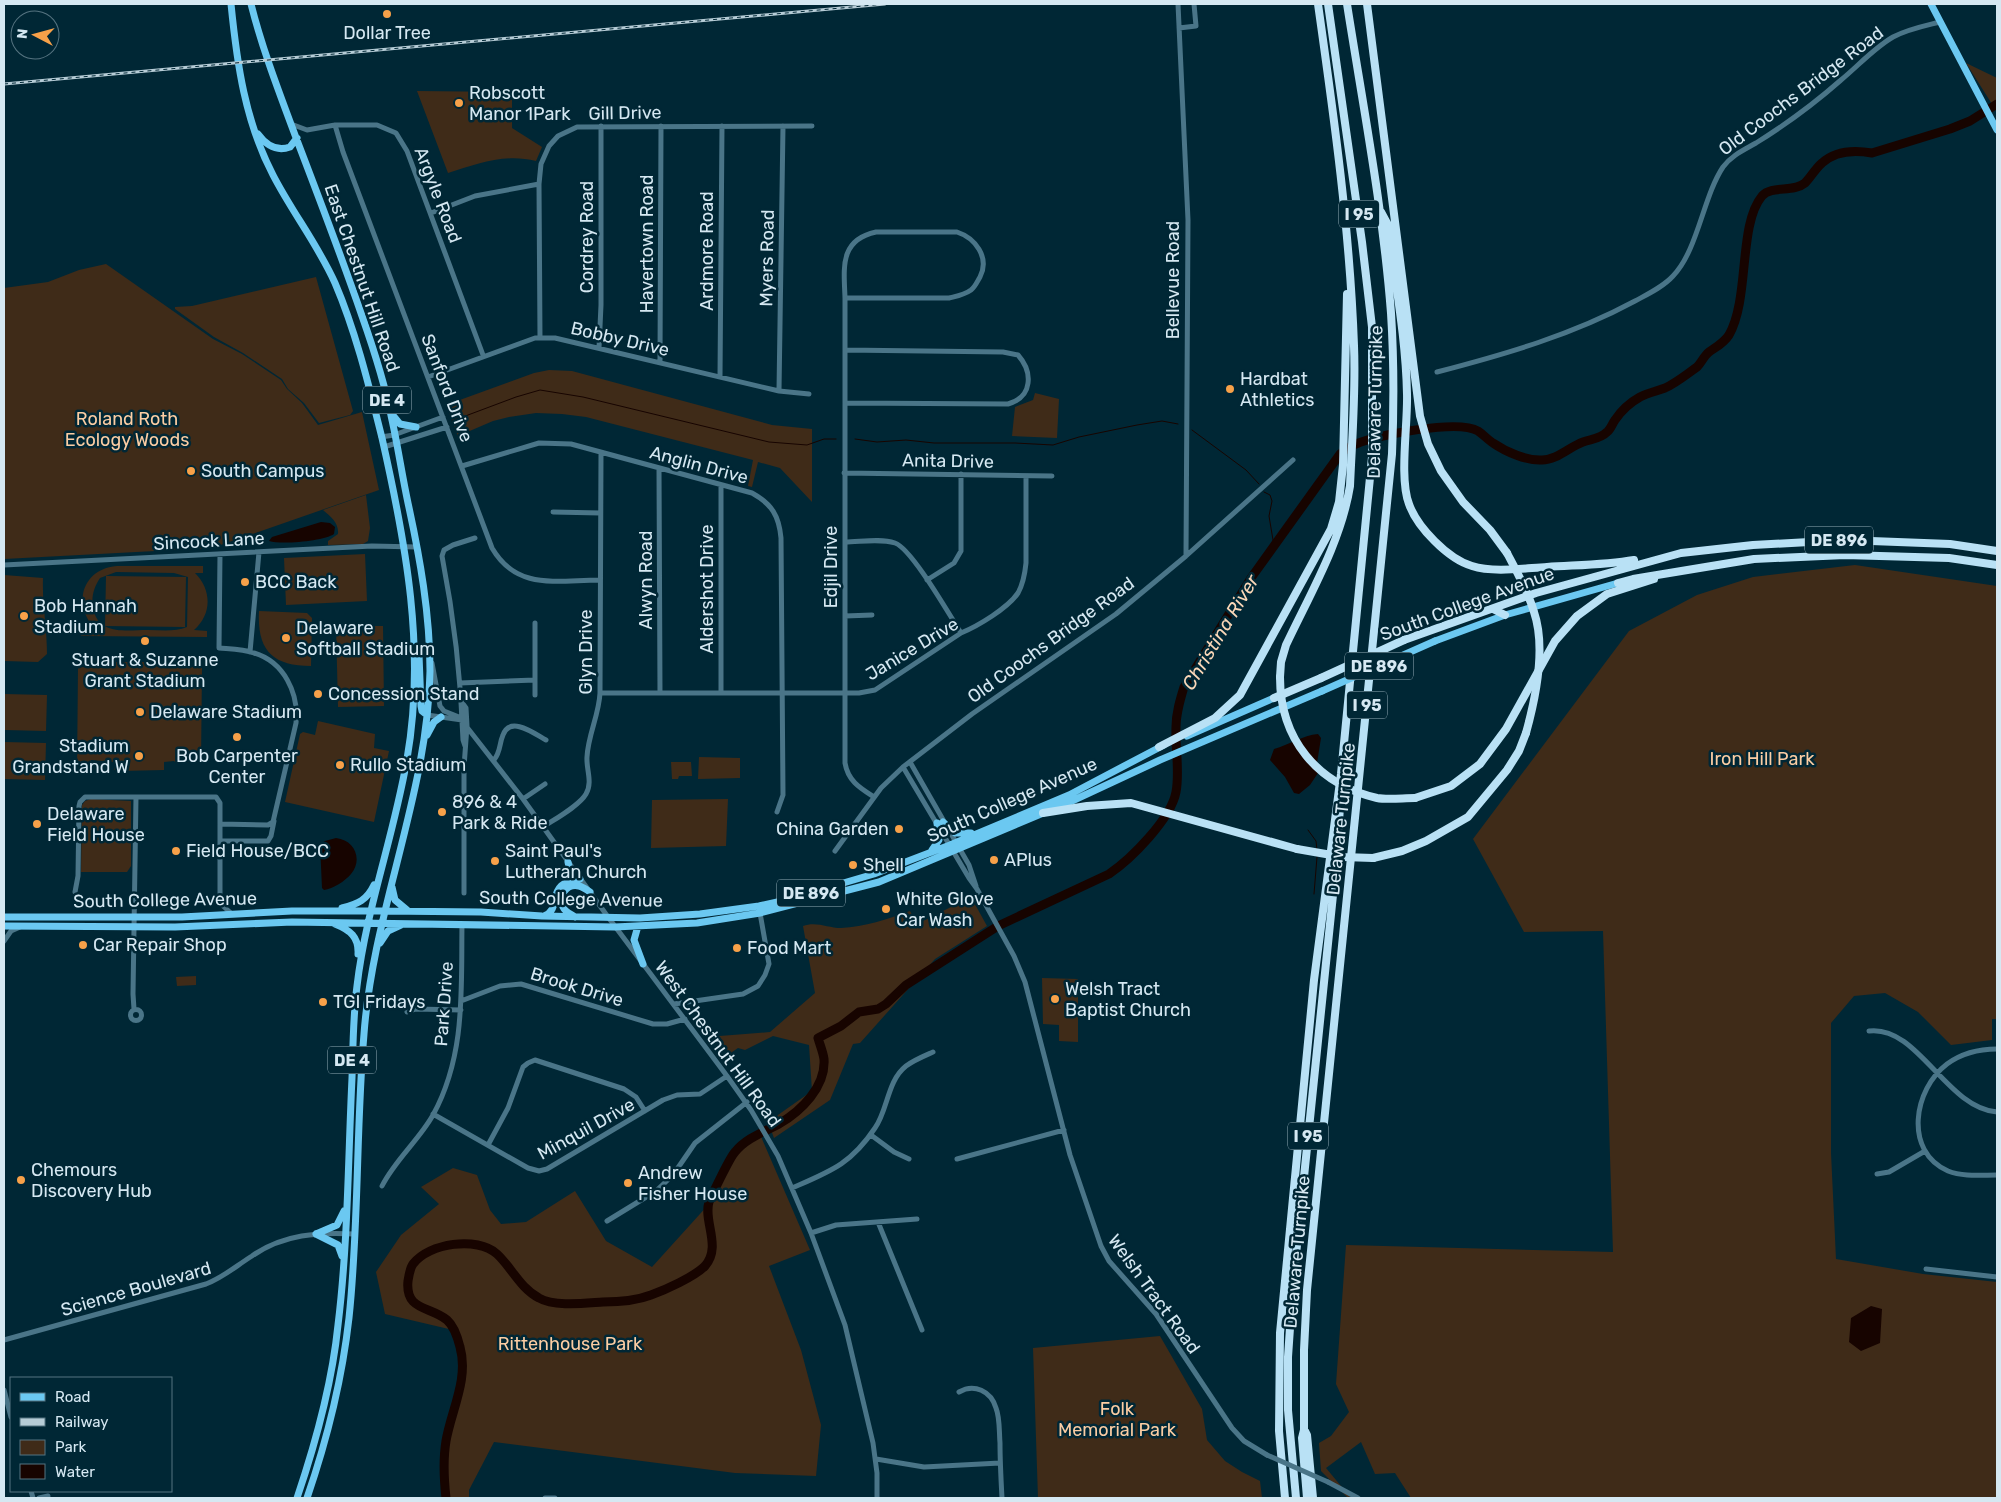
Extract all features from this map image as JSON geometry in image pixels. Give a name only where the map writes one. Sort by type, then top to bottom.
[{"type":"highway","points":[[1318,4],[1340,159],[1348,244],[1354,347],[1354,416],[1347,508],[1338,535],[1286,645],[1281,662],[1280,691],[1286,721],[1294,737],[1315,767],[1346,788],[1378,798],[1415,798],[1451,786],[1480,764],[1506,729],[1555,641],[1577,616],[1607,594],[1685,570]]},
{"type":"highway","name":"Delaware Turnpike","points":[[1285,1498],[1279,1431],[1280,1333],[1314,980],[1341,774],[1372,457],[1371,318],[1328,4]]},
{"type":"highway","name":"Delaware Turnpike","points":[[1307,1498],[1302,1442],[1304,1430],[1304,1350],[1308,1290],[1392,454],[1394,417],[1391,315],[1378,208],[1347,4]]},
{"type":"highway","points":[[1043,814],[1131,803],[1297,849],[1343,857],[1373,858],[1402,851],[1426,841],[1468,817],[1507,770],[1519,751],[1534,705],[1538,672],[1539,639],[1535,613],[1522,581],[1507,553],[1441,472],[1428,444],[1420,416],[1367,4]]},
{"type":"highway","points":[[1378,208],[1388,225],[1406,376],[1405,486],[1409,504],[1426,532],[1449,553],[1472,566],[1500,569],[1609,565],[1681,553]]},
{"type":"highway","points":[[1159,748],[1215,718],[1240,695],[1331,529],[1339,502],[1343,465],[1348,244]]},
{"type":"highway","name":"South College Avenue","points":[[1274,698],[1440,626],[1536,593],[1681,553],[1752,544],[1845,540],[1950,544],[1997,551]]},
{"type":"highway","name":"South College Avenue","points":[[1618,583],[1754,558],[1845,555],[1948,558],[1997,565]]},
{"type":"highway","points":[[1493,609],[1505,615]]},
{"type":"highway","name":"Delaware Turnpike","points":[[1296,1498],[1288,1410],[1288,1357],[1292,1294],[1337,856],[1341,774]]},
{"type":"highway","name":"Delaware Turnpike","points":[[1304,1430],[1307,1435],[1313,1498]]},
{"type":"main road","name":"East Chestnut Hill Road","points":[[231,4],[237,63],[252,125],[273,174],[326,264],[341,298],[363,367],[382,438],[404,546],[414,618],[415,677],[412,724],[404,776],[371,911]]},
{"type":"main road","name":"East Chestnut Hill Road","points":[[251,4],[268,60],[378,364],[390,411],[417,547],[427,613],[430,651],[424,742],[414,796],[382,923]]},
{"type":"main road","points":[[1931,4],[1996,127]]},
{"type":"main road","points":[[252,125],[263,141],[278,149],[290,147],[297,138]]},
{"type":"main road","points":[[390,411],[400,424],[416,427]]},
{"type":"main road","name":"South College Avenue","points":[[4,926],[182,927],[265,922],[330,922],[615,927],[697,923],[760,913],[879,882],[954,847],[1043,814],[1186,748],[1435,641],[1505,615],[1618,583]]},
{"type":"main road","points":[[414,618],[420,664],[420,706],[427,715]]},
{"type":"main road","name":"South College Avenue","points":[[1186,734],[1274,698]]},
{"type":"main road","points":[[424,742],[431,726],[441,717]]},
{"type":"main road","name":"South College Avenue","points":[[4,916],[134,917],[332,910],[481,912],[542,916],[640,918],[700,914],[782,901],[874,874],[931,852],[954,847],[977,833],[1068,795],[1159,748]]},
{"type":"main road","points":[[940,822],[955,833],[977,833]]},
{"type":"main road","points":[[931,852],[939,840],[940,822]]},
{"type":"main road","points":[[567,882],[571,876],[568,862]]},
{"type":"main road","points":[[332,910],[363,901],[371,891],[382,868]]},
{"type":"main road","points":[[542,916],[550,913],[553,909],[557,892],[561,886],[567,882],[580,879]]},
{"type":"main road","points":[[392,884],[395,900],[402,907],[410,911]]},
{"type":"main road","points":[[576,917],[564,909],[560,900],[563,892],[573,886],[579,886],[590,892]]},
{"type":"main road","name":"DE 4","points":[[297,1498],[310,1460],[328,1384],[338,1328],[343,1271],[357,984],[371,911]]},
{"type":"main road","points":[[330,922],[348,930],[357,941],[357,984]]},
{"type":"main road","name":"DE 4","points":[[307,1498],[325,1440],[342,1367],[348,1321],[355,1234],[363,1042],[369,987],[382,923]]},
{"type":"main road","name":"DE 896","points":[[375,953],[384,934],[393,928],[411,923]]},
{"type":"main road","points":[[638,926],[634,940],[643,964]]},
{"type":"main road","points":[[316,1234],[337,1225],[344,1212],[347,1198]]},
{"type":"main road","points":[[316,1234],[338,1245],[342,1252],[343,1271]]},
{"type":"street","name":"Bellevue Road","points":[[1178,4],[1188,220],[1186,556]]},
{"type":"street","points":[[1179,28],[1196,26],[1194,4]]},
{"type":"street","name":"Old Coochs Bridge Road","points":[[1437,372],[1515,352],[1601,319],[1657,289],[1672,277],[1680,267],[1717,178],[1724,166],[1737,153],[1756,143],[1829,91],[1894,36],[1940,22]]},
{"type":"street","points":[[291,124],[306,130],[297,138]]},
{"type":"street","name":"Argyle Road","points":[[306,130],[335,125],[377,125],[396,133],[407,151],[483,355]]},
{"type":"street","name":"Sanford Drive","points":[[335,125],[343,152],[497,557],[511,571],[527,579],[540,581],[600,580]]},
{"type":"street","name":"Gill Drive","points":[[540,338],[539,184],[544,154],[558,136],[577,127],[601,126],[812,126]]},
{"type":"street","name":"Cordrey Road","points":[[599,348],[601,305],[601,126]]},
{"type":"street","name":"Havertown Road","points":[[660,362],[661,126]]},
{"type":"street","name":"Ardmore Road","points":[[720,377],[722,126]]},
{"type":"street","name":"Myers Road","points":[[779,390],[783,126]]},
{"type":"street","points":[[431,213],[475,196],[539,184]]},
{"type":"street","name":"Edjil Drive","points":[[845,298],[949,298],[962,295],[972,289],[982,273],[981,252],[968,235],[957,232],[876,232],[865,234],[850,247],[845,257],[844,542],[846,768],[852,781],[874,797]]},
{"type":"street","name":"Bobby Drive","points":[[428,377],[483,355],[540,338],[569,340],[720,377],[779,390],[809,394]]},
{"type":"street","points":[[845,350],[1003,352],[1018,355],[1029,371],[1028,383],[1023,396],[1016,402],[1008,404],[845,403]]},
{"type":"street","points":[[382,438],[443,417]]},
{"type":"street","points":[[384,447],[447,426]]},
{"type":"street","name":"Anglin Drive","points":[[462,466],[539,443],[571,444],[752,493],[763,499],[771,507],[780,524],[783,795],[777,812]]},
{"type":"street","name":"Glyn Drive","points":[[543,827],[582,800],[586,794],[589,780],[587,756],[598,712],[600,693],[600,453]]},
{"type":"street","name":"Old Coochs Bridge Road","points":[[835,850],[874,797],[910,762],[972,714],[1111,618],[1186,556],[1294,460]]},
{"type":"street","name":"Alwyn Road","points":[[659,468],[660,692]]},
{"type":"street","name":"Anita Drive","points":[[844,473],[1052,476]]},
{"type":"street","points":[[927,580],[954,563],[961,551],[961,474]]},
{"type":"street","name":"Janice Drive","points":[[600,693],[782,693],[865,692],[875,690],[1010,603],[1021,586],[1026,563],[1026,477]]},
{"type":"street","name":"Aldershot Drive","points":[[721,485],[721,692]]},
{"type":"street","points":[[552,512],[600,513]]},
{"type":"street","points":[[465,746],[462,740],[460,683],[453,617],[442,556],[444,550],[453,545],[475,538]]},
{"type":"street","points":[[844,542],[885,542],[898,544],[907,552],[927,580],[961,633]]},
{"type":"street","name":"Sincock Lane","points":[[4,565],[372,546],[417,547]]},
{"type":"street","points":[[250,652],[259,552]]},
{"type":"street","points":[[220,554],[219,648],[250,652],[265,658],[280,670],[292,687],[297,706],[296,723],[271,836],[268,841],[220,841]]},
{"type":"street","points":[[845,616],[872,615]]},
{"type":"street","points":[[535,623],[535,695]]},
{"type":"street","points":[[430,651],[438,703],[444,711],[450,713],[459,706],[461,701]]},
{"type":"street","points":[[460,683],[535,680]]},
{"type":"street","points":[[461,701],[466,708],[467,726],[465,746],[464,893]]},
{"type":"street","name":"West Chestnut Hill Road","points":[[450,713],[460,717],[494,760],[615,927],[747,1102],[761,1125],[792,1188],[811,1233],[847,1331],[876,1459],[877,1498]]},
{"type":"street","points":[[427,715],[462,720]]},
{"type":"street","points":[[494,760],[499,753],[503,734],[509,727],[514,725],[546,740]]},
{"type":"street","points":[[467,738],[478,739]]},
{"type":"street","name":"Welsh Tract Road","points":[[910,762],[969,878],[1001,931],[1025,982],[1064,1130],[1093,1227],[1104,1254],[1157,1316],[1232,1428],[1250,1446],[1267,1456],[1328,1482],[1358,1498]]},
{"type":"street","name":"Welsh Tract Road","points":[[903,768],[940,822]]},
{"type":"street","points":[[523,799],[545,784]]},
{"type":"street","points":[[75,892],[78,876],[80,802],[88,796],[216,797],[220,803],[220,900],[223,906],[232,914]]},
{"type":"street","points":[[134,1010],[136,797]]},
{"type":"street","points":[[220,824],[270,824],[275,818]]},
{"type":"street","points":[[674,1004],[743,994],[758,986],[766,976],[769,964],[760,913]]},
{"type":"street","name":"Park Drive","points":[[382,1186],[390,1172],[433,1114],[445,1088],[454,1061],[460,1032],[462,924]]},
{"type":"street","points":[[4,941],[11,931],[26,926]]},
{"type":"street","name":"Brook Drive","points":[[461,1001],[500,986],[521,984],[653,1024],[667,1024],[685,1018]]},
{"type":"street","points":[[407,1012],[416,1010],[461,1010]]},
{"type":"street","points":[[1869,1032],[1882,1031],[1898,1036],[1973,1105],[1984,1110],[1997,1112]]},
{"type":"street","points":[[1997,1049],[1969,1052],[1948,1064],[1937,1073],[1926,1090],[1919,1111],[1919,1134],[1925,1150],[1936,1163],[1950,1171],[1969,1176],[1997,1176]]},
{"type":"street","points":[[792,1188],[839,1167],[850,1158],[881,1119],[901,1070],[933,1052]]},
{"type":"street","points":[[488,1145],[508,1108],[523,1068],[535,1060],[624,1089],[636,1097],[645,1112]]},
{"type":"street","name":"Minquil Drive","points":[[433,1114],[528,1168],[539,1172],[548,1169],[673,1096],[700,1094],[727,1076]]},
{"type":"street","points":[[607,1220],[656,1191],[673,1175],[695,1143],[747,1102]]},
{"type":"street","points":[[958,1158],[1064,1130]]},
{"type":"street","points":[[870,1135],[894,1152],[909,1159]]},
{"type":"street","points":[[1877,1174],[1889,1172],[1925,1150]]},
{"type":"street","points":[[811,1233],[836,1225],[917,1219]]},
{"type":"street","points":[[878,1222],[922,1330]]},
{"type":"street","name":"Science Boulevard","points":[[4,1340],[206,1284],[228,1274],[251,1256],[274,1243],[316,1234],[355,1234]]},
{"type":"street","points":[[1926,1269],[1997,1277]]},
{"type":"street","points":[[959,1392],[966,1388],[976,1388],[986,1393],[994,1402],[999,1421],[1002,1498]]},
{"type":"street","points":[[4,1390],[10,1414]]},
{"type":"street","points":[[876,1459],[924,1467],[1000,1464]]},
{"type":"street","points":[[39,1498],[48,1496]]},
{"type":"street","points":[[545,1498],[555,1498]]},
{"type":"green space","points":[[1966,63],[1997,78],[1997,112]]},
{"type":"green space","points":[[417,91],[512,92],[512,128],[542,147],[536,161],[513,158],[502,159],[480,163],[448,173]]},
{"type":"green space","name":"Roland Roth Ecology Woods","points":[[106,264],[213,339],[242,354],[281,380],[287,389],[302,403],[318,425],[362,412],[379,490],[212,548],[4,559],[4,288],[48,282],[79,270]]},
{"type":"green space","points":[[316,277],[353,411],[350,415],[319,423],[304,403],[288,389],[282,379],[243,353],[214,337],[175,309],[175,307],[192,306]]},
{"type":"green space","points":[[549,370],[572,371],[772,425],[812,429],[812,502],[780,468],[758,462],[752,487],[748,486],[753,460],[586,417],[536,413],[509,417],[493,421],[458,436],[446,405],[534,373]]},
{"type":"green space","points":[[1035,393],[1059,399],[1057,438],[1012,436],[1015,407],[1033,400]]},
{"type":"green space","points":[[366,495],[370,528],[368,541],[363,544],[328,545],[328,541],[338,534],[338,530],[334,520],[323,510]]},
{"type":"green space","points":[[365,554],[367,601],[286,605],[284,558]]},
{"type":"green space","name":"Iron Hill Park","points":[[1855,565],[1997,586],[1997,1019],[1992,1019],[1992,1040],[1951,1045],[1918,1012],[1885,993],[1854,996],[1831,1023],[1831,1153],[1836,1259],[1923,1274],[1997,1282],[1997,1498],[1411,1498],[1395,1473],[1375,1474],[1361,1442],[1326,1468],[1351,1498],[1348,1498],[1321,1471],[1319,1443],[1331,1436],[1349,1412],[1336,1384],[1346,1245],[1613,1252],[1603,931],[1524,932],[1473,839],[1629,631],[1697,595],[1753,577]]},
{"type":"green space","points":[[117,566],[203,566],[203,573],[195,573],[205,587],[208,602],[204,617],[194,630],[207,631],[207,637],[81,636],[81,630],[96,630],[84,610],[84,590],[88,581],[95,574]],"holes":[[[116,572],[174,573],[188,577],[187,627],[173,630],[114,630],[101,623],[96,617],[92,604],[95,589],[100,578]]]},
{"type":"green space","name":"Bob Hannah Stadium","points":[[4,575],[43,578],[47,654],[38,662],[4,661]]},
{"type":"green space","points":[[106,576],[186,577],[185,627],[105,626]]},
{"type":"green space","name":"Delaware Softball Stadium","points":[[259,611],[307,613],[312,618],[311,666],[286,663],[270,653],[264,646],[261,636]]},
{"type":"green space","points":[[336,626],[383,626],[384,706],[338,707]]},
{"type":"green space","name":"Delaware Stadium","points":[[105,662],[174,662],[174,667],[202,667],[201,763],[164,762],[164,770],[121,771],[114,770],[114,762],[91,760],[91,774],[77,774],[78,667],[105,668]]},
{"type":"green space","points":[[4,694],[47,695],[46,731],[4,730]]},
{"type":"green space","name":"Rullo Stadium","points":[[318,721],[375,734],[374,748],[389,751],[374,822],[285,802],[300,734],[303,732],[315,735]]},
{"type":"green space","points":[[4,742],[46,743],[45,780],[4,779]]},
{"type":"green space","points":[[699,757],[740,758],[740,778],[698,779]]},
{"type":"green space","points":[[671,762],[691,762],[692,776],[679,776],[678,779],[672,779]]},
{"type":"green space","points":[[91,799],[131,801],[131,866],[127,872],[81,872],[82,805],[85,801]]},
{"type":"green space","points":[[728,799],[726,846],[651,848],[652,800]]},
{"type":"green space","points":[[971,897],[987,926],[935,959],[860,1043],[853,1044],[830,1100],[774,1138],[768,1122],[812,1091],[809,1045],[773,1036],[745,1050],[738,1048],[722,1059],[707,1037],[770,1032],[815,993],[803,926],[813,924],[841,928],[859,926],[910,911],[917,924]]},
{"type":"green space","points":[[196,976],[196,985],[177,986],[176,977]]},
{"type":"green space","points":[[1042,978],[1078,979],[1078,1042],[1059,1041],[1059,1025],[1043,1024]]},
{"type":"green space","name":"Rittenhouse Park","points":[[759,1132],[810,1250],[769,1266],[801,1350],[821,1425],[816,1476],[735,1473],[494,1442],[469,1490],[469,1498],[446,1498],[444,1454],[460,1385],[461,1358],[458,1344],[453,1330],[385,1314],[376,1272],[401,1235],[439,1204],[421,1187],[453,1168],[477,1175],[490,1210],[501,1224],[526,1222],[575,1191],[606,1241],[652,1267],[709,1204],[735,1152]]},
{"type":"green space","name":"Folk Memorial Park","points":[[1160,1336],[1202,1409],[1207,1440],[1225,1461],[1260,1481],[1262,1498],[1038,1498],[1033,1348]]},
{"type":"water","points":[[321,522],[330,523],[335,527],[334,534],[321,539],[303,542],[283,543],[269,541],[272,537]]},
{"type":"water","points":[[1318,734],[1321,738],[1317,763],[1318,773],[1310,785],[1299,794],[1294,793],[1285,777],[1270,760],[1274,749],[1307,736]]},
{"type":"water","points":[[336,838],[348,842],[355,851],[357,857],[355,869],[346,879],[324,890],[322,888],[320,844]]},
{"type":"water","points":[[1871,1306],[1882,1309],[1880,1343],[1861,1351],[1849,1342],[1851,1318]]},
{"type":"waterway","name":"Christina River","points":[[446,1498],[445,1448],[461,1383],[462,1359],[454,1329],[447,1320],[420,1306],[410,1298],[408,1291],[410,1272],[413,1264],[420,1257],[430,1251],[454,1244],[478,1245],[488,1248],[497,1254],[532,1294],[553,1303],[615,1302],[640,1298],[671,1287],[700,1270],[710,1259],[712,1251],[708,1209],[709,1202],[721,1176],[739,1147],[787,1119],[810,1097],[821,1079],[824,1069],[824,1056],[818,1038],[841,1026],[859,1012],[878,1009],[906,985],[998,926],[1109,874],[1128,859],[1149,838],[1167,814],[1176,792],[1178,776],[1176,722],[1184,687],[1251,578],[1340,454],[1352,446],[1367,440],[1436,427],[1468,428],[1478,431],[1504,450],[1536,460],[1553,458],[1578,444],[1601,436],[1608,431],[1617,417],[1630,404],[1640,397],[1673,384],[1697,367],[1707,354],[1729,335],[1740,302],[1750,225],[1762,196],[1771,191],[1800,186],[1805,183],[1822,163],[1833,156],[1852,152],[1872,153],[1950,129],[1970,121],[1997,104]]},
{"type":"waterway","points":[[452,421],[540,390],[583,397],[769,442],[807,445],[824,439],[836,439]]},
{"type":"waterway","points":[[855,439],[877,442],[906,440],[934,443],[1053,445],[1079,437],[1137,425],[1162,421],[1178,424]]},
{"type":"waterway","points":[[1192,430],[1246,470],[1259,484]]},
{"type":"waterway","points":[[1264,492],[1270,495],[1272,501],[1269,516],[1274,546]]},
{"type":"waterway","points":[[1308,830],[1316,841],[1317,850]]},
{"type":"waterway","points":[[1314,894],[1317,857]]},
{"type":"railway","points":[[4,84],[885,4]]},
{"type":"place","name":"Dollar Tree","points":[[387,14]]},
{"type":"place","name":"Robscott Manor 1Park","points":[[459,103]]},
{"type":"place","name":"Hardbat Athletics","points":[[1230,389]]},
{"type":"place","name":"South Campus","points":[[191,471]]},
{"type":"place","name":"BCC Back","points":[[245,582]]},
{"type":"place","name":"Bob Hannah Stadium","points":[[24,616]]},
{"type":"place","name":"Delaware Softball Stadium","points":[[286,638]]},
{"type":"place","name":"Stuart & Suzanne Grant Stadium","points":[[145,641]]},
{"type":"place","name":"Concession Stand","points":[[318,694]]},
{"type":"place","name":"Delaware Stadium","points":[[140,712]]},
{"type":"place","name":"Bob Carpenter Center","points":[[237,737]]},
{"type":"place","name":"Stadium Grandstand W","points":[[139,756]]},
{"type":"place","name":"Rullo Stadium","points":[[340,765]]},
{"type":"place","name":"896 & 4 Park & Ride","points":[[442,812]]},
{"type":"place","name":"Delaware Field House","points":[[37,824]]},
{"type":"place","name":"China Garden","points":[[899,829]]},
{"type":"place","name":"Field House/BCC","points":[[176,851]]},
{"type":"place","name":"APlus","points":[[994,860]]},
{"type":"place","name":"Saint Paul's Lutheran Church","points":[[495,861]]},
{"type":"place","name":"Shell","points":[[853,865]]},
{"type":"place","name":"White Glove Car Wash","points":[[886,909]]},
{"type":"place","name":"Car Repair Shop","points":[[83,945]]},
{"type":"place","name":"Food Mart","points":[[737,948]]},
{"type":"place","name":"Welsh Tract Baptist Church","points":[[1055,999]]},
{"type":"place","name":"TGI Fridays","points":[[323,1002]]},
{"type":"place","name":"Chemours Discovery Hub","points":[[21,1180]]},
{"type":"place","name":"Andrew Fisher House","points":[[628,1183]]}]
